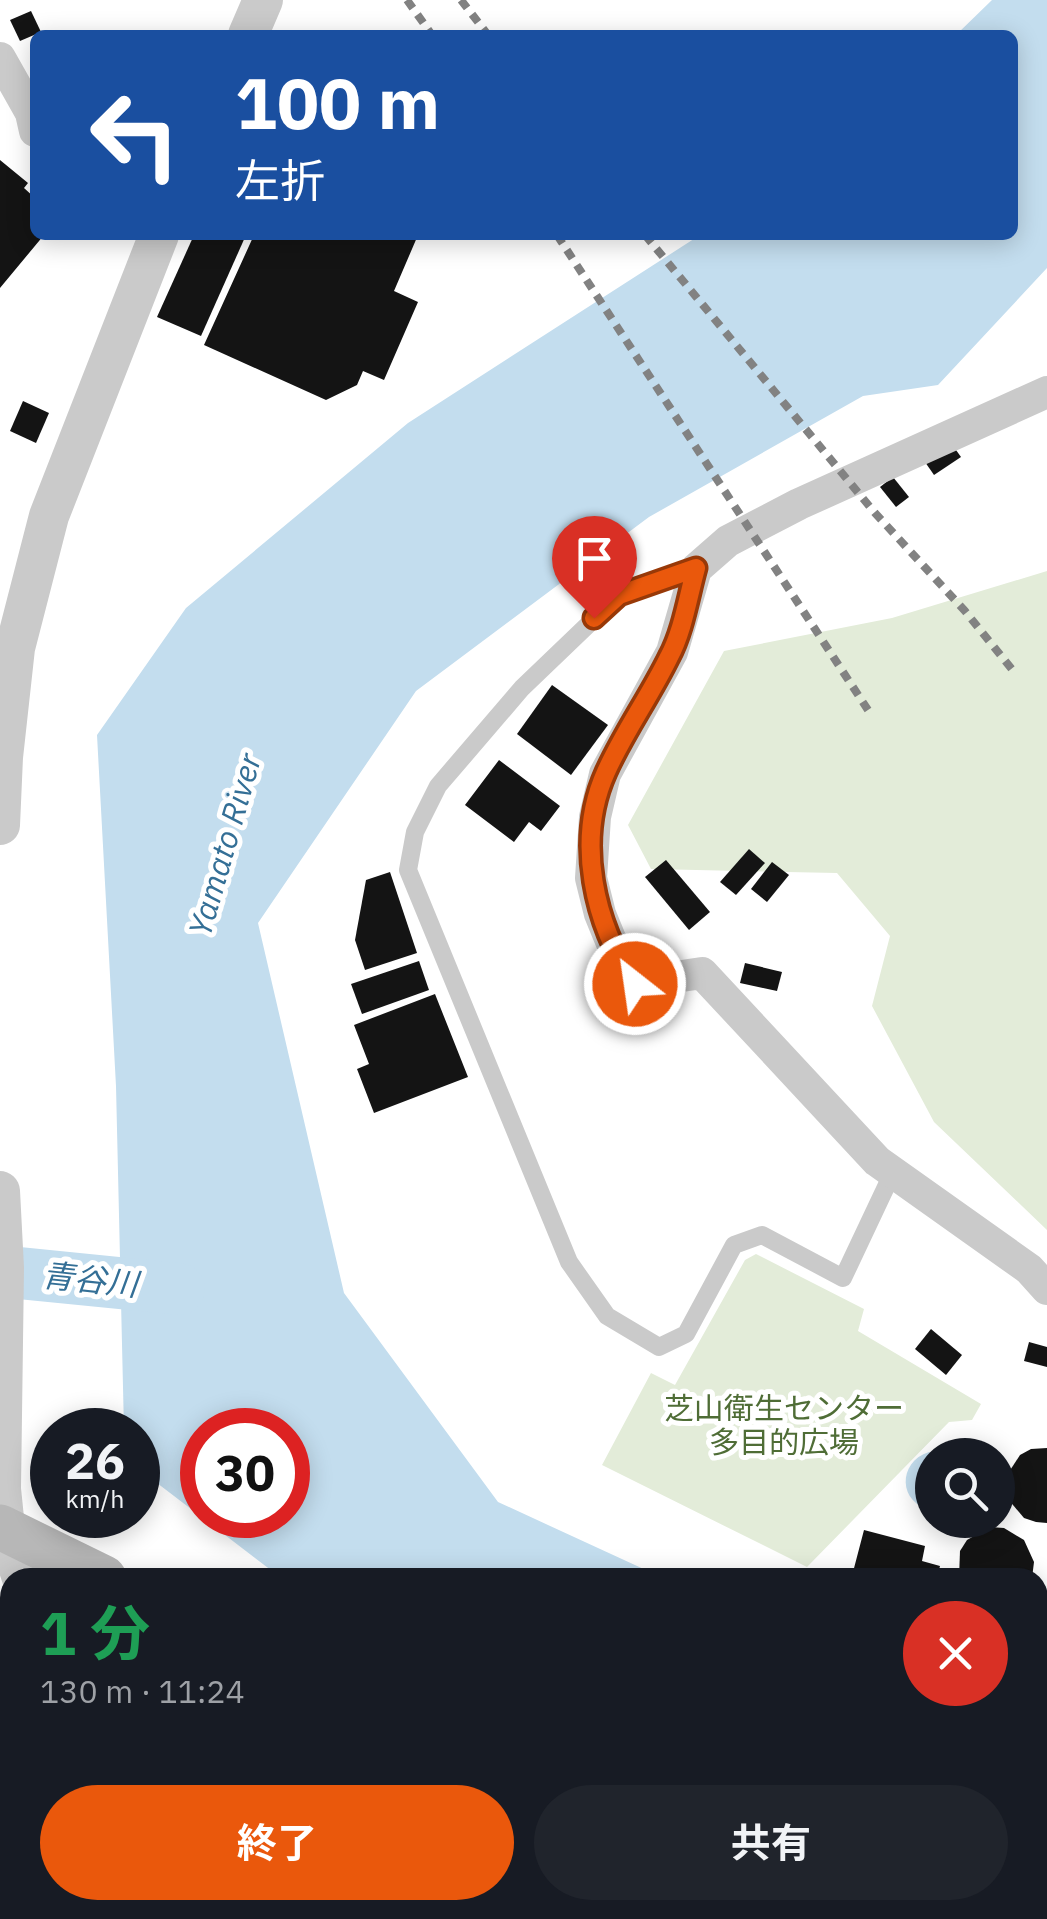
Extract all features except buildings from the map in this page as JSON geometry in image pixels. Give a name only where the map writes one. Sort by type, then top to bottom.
[{"type":"main road","points":[[2,1515],[88,1568]]},
{"type":"street","points":[[250,30],[263,0]]},
{"type":"street","points":[[0,58],[30,111]]},
{"type":"street","points":[[0,825],[3,757],[16,648],[48,516],[146,240]]},
{"type":"street","points":[[1047,392],[799,504],[728,541],[696,568],[672,652],[604,774],[594,816],[591,878],[618,958],[635,984],[702,973],[877,1161],[1029,1268],[1047,1289]]},
{"type":"street","points":[[0,1191],[4,1268],[2,1515],[19,1568]]},
{"type":"lane","points":[[696,568],[619,595],[522,688],[438,786],[415,832],[408,870],[569,1262],[606,1316],[659,1347],[686,1334],[734,1245],[762,1235],[842,1278],[892,1172]]},
{"type":"green space","points":[[1047,571],[1047,1230],[934,1122],[872,1006],[890,936],[837,873],[651,869],[628,825],[724,651],[892,618]]},
{"type":"green space","name":"芝山衛生センター 多目的広場","points":[[756,1254],[864,1309],[858,1331],[981,1404],[972,1420],[949,1422],[933,1438],[915,1438],[915,1457],[807,1567],[602,1465],[651,1373],[675,1385],[745,1260]]},
{"type":"water","name":"Yamato River","points":[[992,0],[1047,0],[1047,268],[938,385],[863,396],[649,517],[416,691],[258,923],[344,1293],[498,1502],[641,1568],[268,1568],[229,1538],[310,1538],[310,1408],[180,1408],[180,1501],[160,1485],[160,1408],[123,1408],[116,1086],[97,735],[186,608],[408,423],[692,240],[1018,240],[1018,30],[961,30]]},
{"type":"water","points":[[915,1460],[915,1502],[906,1482]]},
{"type":"waterway","name":"青谷川","points":[[0,1271],[179,1289]]},
{"type":"railway","points":[[407,0],[428,30]]},
{"type":"railway","points":[[461,0],[484,30]]},
{"type":"railway","points":[[560,240],[868,710]]},
{"type":"railway","points":[[649,240],[875,513],[965,611],[1015,673]]},
{"type":"route","points":[[594,618],[619,595],[696,568],[672,652],[604,774],[594,816],[591,878],[618,958],[635,984]]}]
